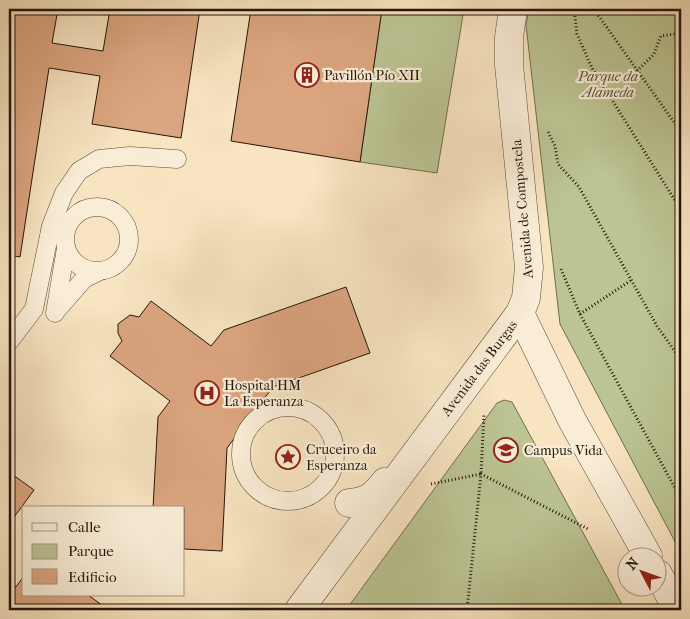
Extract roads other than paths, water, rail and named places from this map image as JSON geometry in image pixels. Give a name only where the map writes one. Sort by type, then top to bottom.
[{"type":"street","name":"Avenida de Compostela","points":[[513,9],[509,38],[509,65],[530,267],[526,298],[520,313]]},
{"type":"street","name":"Avenida das Burgas","points":[[299,610],[358,510],[520,313]]},
{"type":"street","points":[[520,313],[572,420],[642,546]]},
{"type":"street","points":[[668,592],[678,610]]},
{"type":"lane","points":[[9,342],[34,309],[52,226],[64,193],[79,171],[99,159],[130,156],[177,159]]},
{"type":"lane","points":[[101,207],[120,217],[127,225],[130,236],[125,257],[117,265],[98,272],[84,279],[55,313],[66,248],[65,237],[67,227],[81,212],[101,207]]},
{"type":"lane","points":[[66,248],[70,257],[78,265],[87,270],[98,272]]},
{"type":"lane","points":[[286,408],[301,409],[315,415],[326,426],[333,440],[336,456],[332,471],[325,484],[312,494],[298,501],[282,501],[266,496],[254,486],[246,474],[242,460],[242,444],[248,430],[258,418],[271,411],[286,408]]},
{"type":"lane","points":[[325,484],[358,510]]},
{"type":"place","name":"Pavillón Pío XII","points":[[307,75]]},
{"type":"place","name":"Hospital HM La Esperanza","points":[[207,393]]},
{"type":"place","name":"Campus Vida","points":[[506,450]]},
{"type":"place","name":"Cruceiro da Esperanza","points":[[288,457]]},
{"type":"park label","name":"Parque da Alameda","points":[[608,84]]}]
